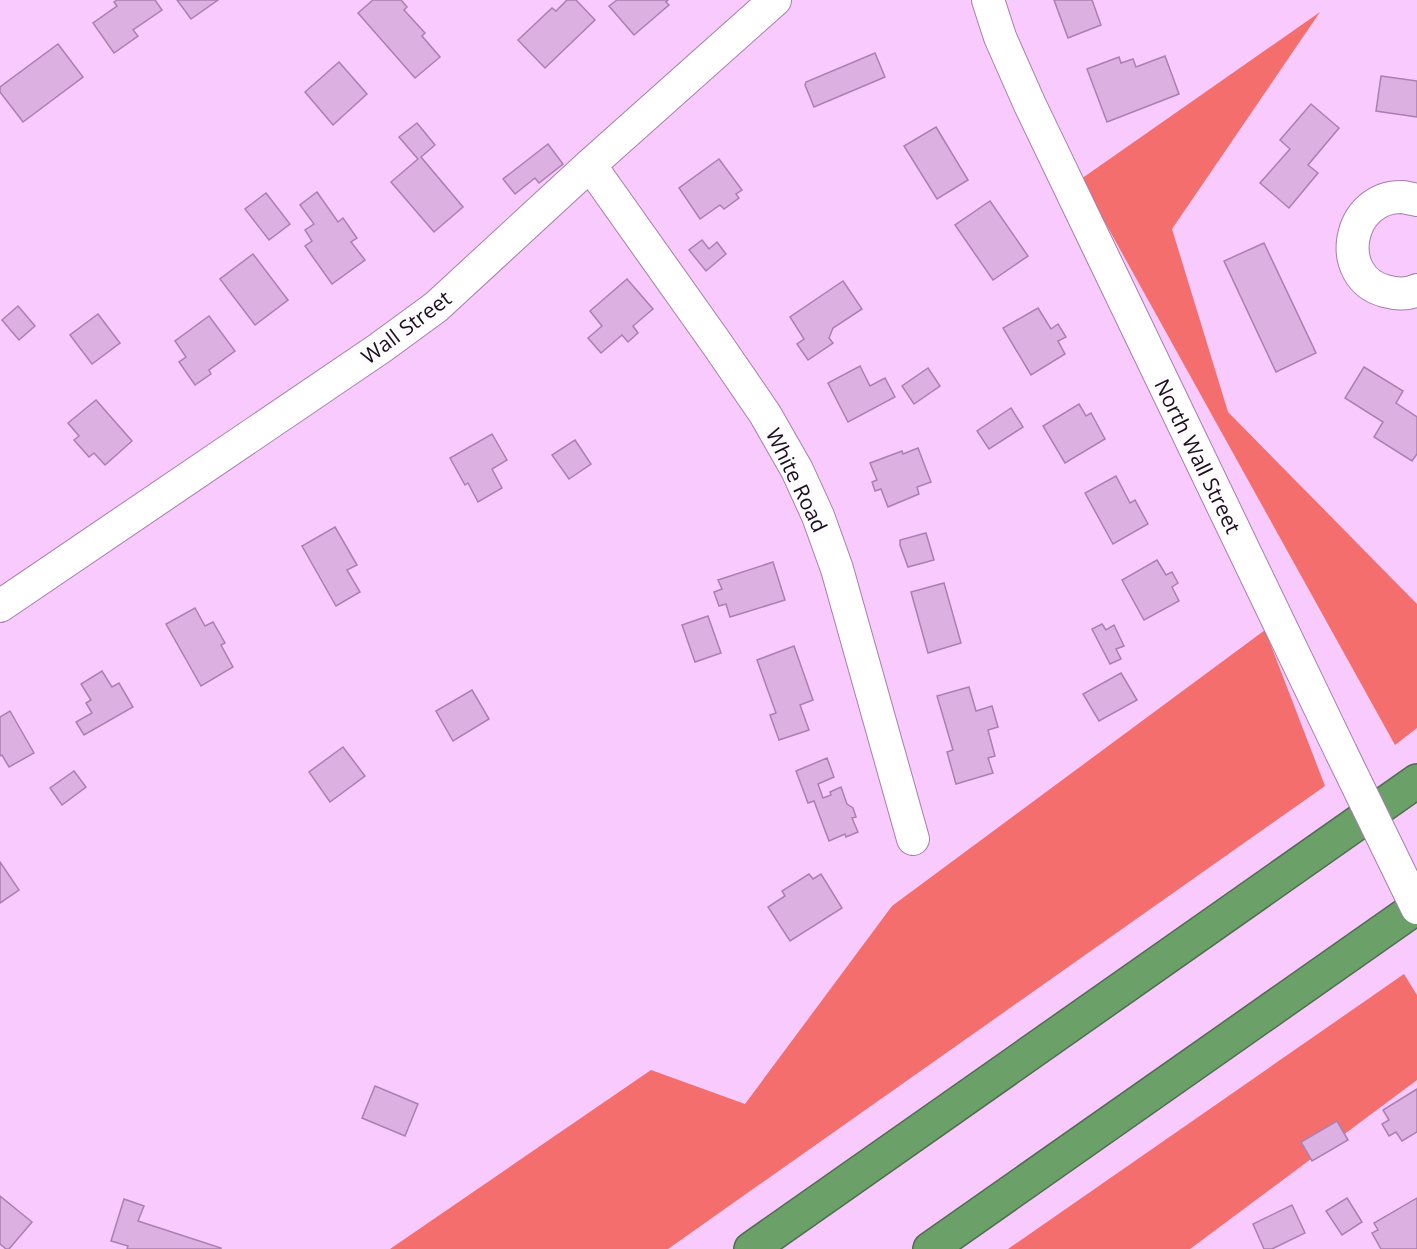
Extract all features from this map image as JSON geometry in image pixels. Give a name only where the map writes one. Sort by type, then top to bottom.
[{"type":"highway","points":[[751,1249],[1417,781]]},
{"type":"highway","points":[[930,1249],[1417,908]]},
{"type":"street","name":"Wall Street","points":[[0,606],[380,348],[436,307],[590,165],[775,0]]},
{"type":"street","name":"North Wall Street","points":[[988,0],[1000,37],[1030,105],[1417,908]]},
{"type":"street","name":"White Road","points":[[590,165],[765,414],[797,470],[818,516],[837,569],[913,839]]},
{"type":"street","points":[[1417,200],[1404,197],[1390,198],[1376,204],[1365,213],[1357,225],[1353,239],[1355,261],[1367,281],[1380,289],[1395,293],[1417,290]]},
{"type":"shaded area","points":[[1320,12],[1172,229],[1228,412],[1417,604],[1417,728],[1395,745],[1081,179]]},
{"type":"shaded area","points":[[1265,630],[1325,786],[668,1249],[390,1249],[651,1070],[745,1104],[892,906]]},
{"type":"shaded area","points":[[1404,974],[1417,995],[1417,1080],[1190,1249],[1008,1249]]},
{"type":"building","points":[[117,0],[155,0],[162,10],[133,30],[138,36],[114,53],[93,23],[117,6],[114,2]]},
{"type":"building","points":[[177,0],[218,0],[191,19]]},
{"type":"building","points":[[373,0],[401,0],[407,7],[404,10],[425,33],[422,36],[440,57],[415,78],[358,13]]},
{"type":"building","points":[[567,0],[576,0],[595,20],[545,68],[518,40],[552,8],[556,11]]},
{"type":"building","points":[[617,0],[668,0],[666,2],[669,5],[634,35],[609,6]]},
{"type":"building","points":[[1054,0],[1092,0],[1101,25],[1068,38]]},
{"type":"building","points":[[58,44],[83,77],[23,122],[0,92],[0,87]]},
{"type":"building","points":[[875,53],[885,77],[814,107],[805,85],[806,82]]},
{"type":"building","points":[[1165,56],[1179,94],[1107,122],[1087,69],[1119,57],[1121,63],[1133,59],[1136,67]]},
{"type":"building","points":[[339,62],[367,94],[333,125],[305,92]]},
{"type":"building","points":[[1381,76],[1417,81],[1417,117],[1376,111]]},
{"type":"building","points":[[1311,104],[1339,128],[1308,165],[1318,173],[1289,208],[1260,183],[1290,149],[1280,140]]},
{"type":"building","points":[[417,123],[435,145],[421,157],[463,207],[434,232],[391,182],[418,159],[399,137]]},
{"type":"building","points":[[936,127],[968,180],[937,199],[904,146]]},
{"type":"building","points":[[548,144],[563,164],[539,183],[535,178],[515,194],[503,179]]},
{"type":"building","points":[[719,159],[742,190],[736,194],[739,198],[724,209],[720,205],[700,219],[679,188]]},
{"type":"building","points":[[317,192],[338,222],[343,218],[357,238],[351,242],[365,260],[332,284],[305,246],[312,241],[305,230],[314,224],[300,205]]},
{"type":"building","points":[[266,193],[290,224],[269,240],[245,209]]},
{"type":"building","points":[[990,201],[1028,256],[993,280],[955,225]]},
{"type":"building","points":[[702,240],[709,249],[717,242],[726,254],[706,271],[689,250]]},
{"type":"building","points":[[1264,243],[1316,353],[1276,372],[1224,261]]},
{"type":"building","points":[[253,254],[288,300],[255,325],[220,279]]},
{"type":"building","points":[[627,279],[653,309],[633,326],[638,333],[628,342],[622,335],[601,353],[588,338],[602,326],[590,311]]},
{"type":"building","points":[[843,281],[862,309],[833,328],[829,338],[833,343],[808,360],[797,344],[804,339],[790,317]]},
{"type":"building","points":[[18,306],[35,326],[19,340],[2,320]]},
{"type":"building","points":[[1038,308],[1051,329],[1058,324],[1066,337],[1058,341],[1065,354],[1031,375],[1003,328]]},
{"type":"building","points":[[98,314],[120,343],[92,364],[70,335]]},
{"type":"building","points":[[209,316],[235,351],[209,370],[211,374],[195,385],[179,362],[186,357],[175,341]]},
{"type":"building","points":[[860,366],[870,386],[885,378],[895,397],[848,422],[828,383]]},
{"type":"building","points":[[1364,367],[1403,391],[1396,403],[1417,417],[1417,454],[1412,461],[1374,437],[1383,422],[1345,398]]},
{"type":"building","points":[[928,368],[940,386],[914,404],[902,386]]},
{"type":"building","points":[[96,400],[132,441],[105,465],[94,453],[89,457],[74,440],[79,436],[68,423]]},
{"type":"building","points":[[1079,404],[1086,416],[1091,413],[1105,439],[1065,463],[1043,426]]},
{"type":"building","points":[[1011,408],[1023,427],[989,449],[977,431]]},
{"type":"building","points":[[492,434],[507,460],[492,469],[502,488],[478,502],[468,483],[465,485],[450,458]]},
{"type":"building","points":[[575,440],[591,464],[569,479],[552,455]]},
{"type":"building","points":[[918,448],[931,482],[917,487],[919,494],[888,507],[881,489],[875,491],[872,482],[877,480],[870,463],[902,451],[903,454]]},
{"type":"building","points":[[1116,476],[1130,503],[1135,500],[1148,524],[1113,544],[1085,493]]},
{"type":"building","points":[[335,527],[357,565],[347,570],[360,592],[336,606],[302,546]]},
{"type":"building","points":[[926,533],[934,560],[908,567],[900,540]]},
{"type":"building","points":[[1157,560],[1166,575],[1172,572],[1178,583],[1172,587],[1179,601],[1144,620],[1122,580]]},
{"type":"building","points":[[773,562],[785,600],[730,617],[726,604],[719,606],[714,592],[722,589],[718,580]]},
{"type":"building","points":[[944,583],[961,643],[928,653],[911,592]]},
{"type":"building","points":[[195,608],[205,626],[213,622],[225,643],[221,645],[233,667],[201,686],[166,624]]},
{"type":"building","points":[[708,616],[721,653],[695,662],[682,625]]},
{"type":"building","points":[[1102,624],[1106,630],[1114,625],[1124,646],[1116,649],[1121,659],[1110,664],[1092,629]]},
{"type":"building","points":[[794,646],[813,700],[800,705],[809,730],[779,740],[770,715],[776,713],[757,660]]},
{"type":"building","points":[[102,671],[112,687],[119,683],[133,707],[84,735],[76,722],[92,713],[86,703],[91,700],[81,684]]},
{"type":"building","points":[[1121,673],[1137,700],[1099,721],[1083,694]]},
{"type":"building","points":[[969,687],[976,711],[992,706],[998,727],[988,730],[995,756],[988,758],[993,773],[956,784],[947,752],[953,750],[937,696]]},
{"type":"building","points":[[472,690],[489,719],[453,741],[436,711]]},
{"type":"building","points":[[10,711],[34,753],[9,767],[2,755],[0,756],[0,717]]},
{"type":"building","points":[[343,747],[365,776],[330,802],[309,772]]},
{"type":"building","points":[[827,758],[834,777],[818,784],[823,798],[841,787],[847,804],[853,808],[856,817],[852,818],[858,832],[846,837],[845,834],[829,841],[814,801],[808,803],[796,771]]},
{"type":"building","points":[[74,771],[86,787],[62,805],[50,788]]},
{"type":"building","points":[[0,862],[19,890],[0,903]]},
{"type":"building","points":[[809,874],[813,879],[821,874],[842,908],[790,941],[768,907],[785,896],[782,891]]},
{"type":"building","points":[[375,1086],[418,1104],[405,1136],[362,1118]]},
{"type":"building","points":[[1417,1089],[1417,1132],[1402,1141],[1396,1132],[1389,1136],[1382,1124],[1389,1120],[1383,1110]]},
{"type":"building","points":[[1337,1121],[1348,1140],[1312,1161],[1301,1142]]},
{"type":"building","points":[[0,1196],[32,1222],[9,1249],[0,1244]]},
{"type":"building","points":[[1347,1198],[1362,1222],[1342,1235],[1326,1211]]},
{"type":"building","points":[[1417,1198],[1417,1249],[1381,1249],[1372,1233],[1378,1230],[1374,1223]]},
{"type":"building","points":[[124,1199],[144,1206],[138,1221],[221,1249],[127,1249],[128,1246],[111,1241]]},
{"type":"building","points":[[1292,1205],[1305,1233],[1272,1249],[1264,1249],[1253,1224]]}]
